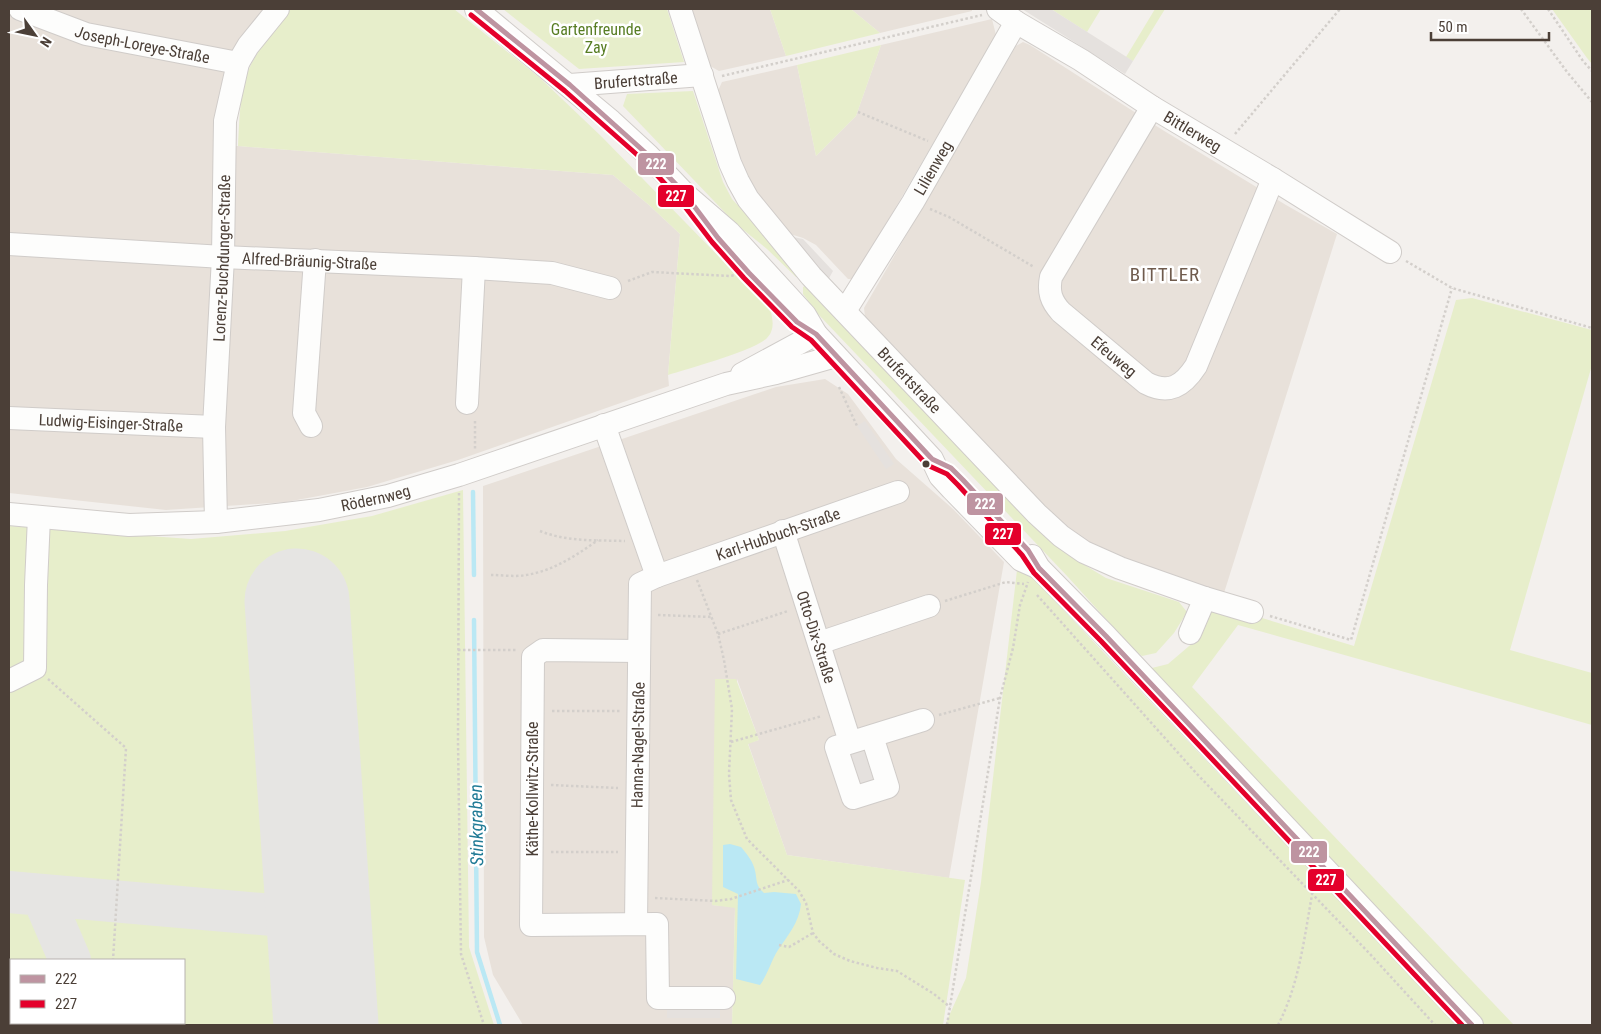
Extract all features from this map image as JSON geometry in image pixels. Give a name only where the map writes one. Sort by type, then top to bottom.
[{"type":"street","name":"Lorenz-Buchdunger-Straße","points":[[216,522],[214,427],[223,257],[225,121],[238,63],[248,46],[278,9]]},
{"type":"street","points":[[476,9],[570,85],[633,141],[685,194],[736,239],[805,315],[816,334],[932,459],[940,476],[952,490],[1022,560],[1032,576],[1106,636],[1472,1025]]},
{"type":"street","name":"Brufertstraße","points":[[680,9],[730,162],[738,181],[748,199],[811,276],[1060,536],[1084,552],[1120,568],[1205,598],[1252,612]]},
{"type":"street","name":"Joseph-Loreye-Straße","points":[[26,10],[86,34],[238,63]]},
{"type":"street","name":"Bittlerweg","points":[[991,11],[1016,22],[1081,60],[1152,108],[1273,179],[1390,252]]},
{"type":"street","name":"Lilienweg","points":[[845,311],[913,202],[1016,22]]},
{"type":"street","name":"Brufertstraße","points":[[570,85],[704,78]]},
{"type":"street","points":[[1051,277],[1152,108]]},
{"type":"street","name":"Efeuweg","points":[[1051,277],[1048,288],[1050,297],[1054,305],[1061,312],[1146,383],[1156,388],[1166,389],[1178,386],[1188,378],[1196,366],[1273,179]]},
{"type":"street","points":[[685,194],[718,238],[749,272],[797,322],[816,334]]},
{"type":"street","name":"Alfred-Bräunig-Straße","points":[[9,244],[223,257],[552,273],[610,288]]},
{"type":"street","points":[[311,426],[304,413],[315,260]]},
{"type":"street","points":[[466,403],[474,268]]},
{"type":"street","name":"Rödernweg","points":[[726,384],[816,334]]},
{"type":"street","name":"Rödernweg","points":[[9,514],[129,526],[216,522],[319,510],[388,496],[467,472],[726,384],[776,373],[836,356]]},
{"type":"street","name":"Ludwig-Eisinger-Straße","points":[[9,418],[214,427]]},
{"type":"street","points":[[604,425],[657,576]]},
{"type":"street","name":"Karl-Hubbuch-Straße","points":[[657,576],[898,492]]},
{"type":"street","points":[[9,681],[35,668],[38,517]]},
{"type":"street","name":"Otto-Dix-Straße","points":[[783,531],[850,742]]},
{"type":"street","name":"Hanna-Nagel-Straße","points":[[636,923],[640,584],[657,576]]},
{"type":"street","points":[[1190,633],[1205,598]]},
{"type":"street","points":[[818,643],[930,606]]},
{"type":"street","points":[[543,650],[639,651]]},
{"type":"street","name":"Käthe-Kollwitz-Straße","points":[[543,650],[533,657],[532,925],[636,923]]},
{"type":"street","points":[[872,736],[888,787],[853,798],[836,747],[923,720]]},
{"type":"street","points":[[636,923],[657,924],[658,998],[724,998]]},
{"type":"path","points":[[1222,150],[1340,9]]},
{"type":"path","points":[[1521,9],[1567,72],[1592,102]]},
{"type":"path","points":[[1548,9],[1583,61],[1592,71]]},
{"type":"path","points":[[704,78],[991,11]]},
{"type":"path","points":[[858,112],[943,148]]},
{"type":"path","points":[[913,202],[949,217],[1051,277]]},
{"type":"path","points":[[1390,252],[1452,288],[1592,328]]},
{"type":"path","points":[[610,288],[652,272],[729,276],[749,272]]},
{"type":"path","points":[[1252,612],[1351,640],[1452,288]]},
{"type":"path","points":[[466,403],[474,413],[467,472],[458,650],[460,954],[484,1025]]},
{"type":"path","points":[[540,531],[552,536],[566,538],[644,541]]},
{"type":"path","points":[[491,575],[526,575],[551,568],[574,557],[598,540]]},
{"type":"path","points":[[690,564],[718,634],[732,709],[729,774],[731,800],[747,838],[799,891],[806,903],[813,933],[834,954],[868,966],[897,971],[934,994],[950,1007]]},
{"type":"path","points":[[930,606],[1006,582],[1032,576]]},
{"type":"path","points":[[947,1025],[1000,698],[1020,605],[1032,576]]},
{"type":"path","points":[[1032,576],[1197,774],[1435,1025]]},
{"type":"path","points":[[718,634],[791,610]]},
{"type":"path","points":[[639,615],[712,617]]},
{"type":"path","points":[[458,650],[543,650]]},
{"type":"path","points":[[35,668],[126,748],[113,959]]},
{"type":"path","points":[[923,720],[1000,698]]},
{"type":"path","points":[[731,742],[840,710]]},
{"type":"path","points":[[533,711],[638,711]]},
{"type":"path","points":[[532,784],[638,788]]},
{"type":"path","points":[[532,851],[637,852]]},
{"type":"path","points":[[636,897],[715,901],[731,899],[788,880]]},
{"type":"path","points":[[1278,1025],[1287,1008],[1297,975],[1312,895]]},
{"type":"path","points":[[781,946],[794,945],[813,933]]},
{"type":"shaded area","points":[[9,9],[271,9],[218,146],[613,175],[680,234],[668,375],[669,386],[458,460],[367,487],[286,502],[166,510],[9,493]]},
{"type":"shaded area","points":[[692,9],[770,9],[786,56],[719,71],[710,66]]},
{"type":"shaded area","points":[[851,9],[972,9],[972,11],[880,33]]},
{"type":"shaded area","points":[[1022,9],[1051,9],[1133,61],[1125,74]]},
{"type":"shaded area","points":[[992,19],[996,35],[854,279],[848,279],[816,245],[787,233],[758,197],[739,158],[717,93],[722,82],[797,65],[816,156],[856,116],[881,45]]},
{"type":"shaded area","points":[[1023,42],[1161,129],[1337,234],[1224,593],[1113,558],[1068,530],[865,317],[864,308],[1016,46]]},
{"type":"shaded area","points":[[783,235],[803,239],[833,271],[827,282]]},
{"type":"shaded area","points":[[825,379],[848,394],[896,459],[953,509],[1004,562],[949,878],[787,855],[748,743],[759,740],[737,679],[712,905],[735,907],[732,1025],[523,1025],[493,975],[484,937],[483,486],[776,387]]},
{"type":"shaded area","points":[[865,421],[894,464],[886,469],[857,426]]},
{"type":"shaded area","points":[[870,748],[881,784],[858,791],[846,755]]},
{"type":"shaded area","points":[[667,1005],[720,1006],[720,1018],[667,1018]]},
{"type":"green space","points":[[291,9],[454,9],[540,78],[602,137],[770,309],[773,324],[770,335],[750,348],[668,375],[680,234],[613,175],[238,146],[241,101],[245,79],[262,46]]},
{"type":"green space","name":"Gartenfreunde Zay","points":[[503,9],[667,9],[684,62],[579,69]]},
{"type":"green space","points":[[770,9],[851,9],[880,33],[786,56]]},
{"type":"green space","points":[[1051,9],[1101,9],[1087,32]]},
{"type":"green space","points":[[1155,9],[1165,9],[1133,61],[1126,57]]},
{"type":"green space","points":[[1552,9],[1592,9],[1592,64],[1587,58]]},
{"type":"green space","points":[[881,45],[856,116],[816,156],[797,65]]},
{"type":"green space","points":[[693,91],[723,182],[732,199],[800,273],[796,277],[767,249],[736,224],[623,106],[627,94]]},
{"type":"green space","points":[[808,284],[1040,532],[1073,558],[1106,578],[1179,602],[1187,612],[1174,633],[1156,653],[1142,656],[1134,650],[1068,577],[818,314],[803,294],[803,287]]},
{"type":"green space","points":[[1472,298],[1592,330],[1592,365],[1510,650],[1592,673],[1592,725],[1238,625],[1192,687],[1514,1025],[1480,1025],[1148,669],[1168,664],[1195,641],[1216,604],[1354,646],[1456,300]]},
{"type":"green space","points":[[463,490],[469,947],[494,1025],[9,1025],[9,526],[191,539],[285,531],[372,516]]},
{"type":"green space","points":[[1017,570],[1034,579],[1457,1025],[945,1025],[966,978],[981,882]]},
{"type":"green space","points":[[715,679],[736,679],[759,740],[748,744],[787,855],[965,880],[943,1025],[732,1025],[735,908],[712,905]]},
{"type":"water","points":[[730,844],[741,847],[749,857],[754,867],[757,884],[764,893],[796,894],[801,904],[795,923],[760,985],[736,979],[738,894],[723,887],[723,845]]},
{"type":"waterway","name":"Stinkgraben","points":[[473,492],[474,575]]},
{"type":"waterway","name":"Stinkgraben","points":[[474,620],[477,952],[500,1025]]},
{"type":"taxiway","points":[[9,892],[318,919]]},
{"type":"taxiway","points":[[42,895],[70,959]]},
{"type":"runway","points":[[297,601],[326,1025]]},
{"type":"transit line","name":"222","points":[[476,9],[570,85],[648,155],[685,194],[718,238],[749,273],[797,322],[816,334],[932,459],[951,468],[963,480],[1028,550],[1039,568],[1106,636],[1472,1025]]},
{"type":"transit line","name":"227","points":[[471,15],[565,91],[643,160],[679,199],[712,242],[744,278],[792,327],[811,340],[927,465],[947,474],[958,485],[1022,555],[1034,573],[1101,641],[1462,1025]]},
{"type":"district","name":"BITTLER","points":[[1165,274]]}]
